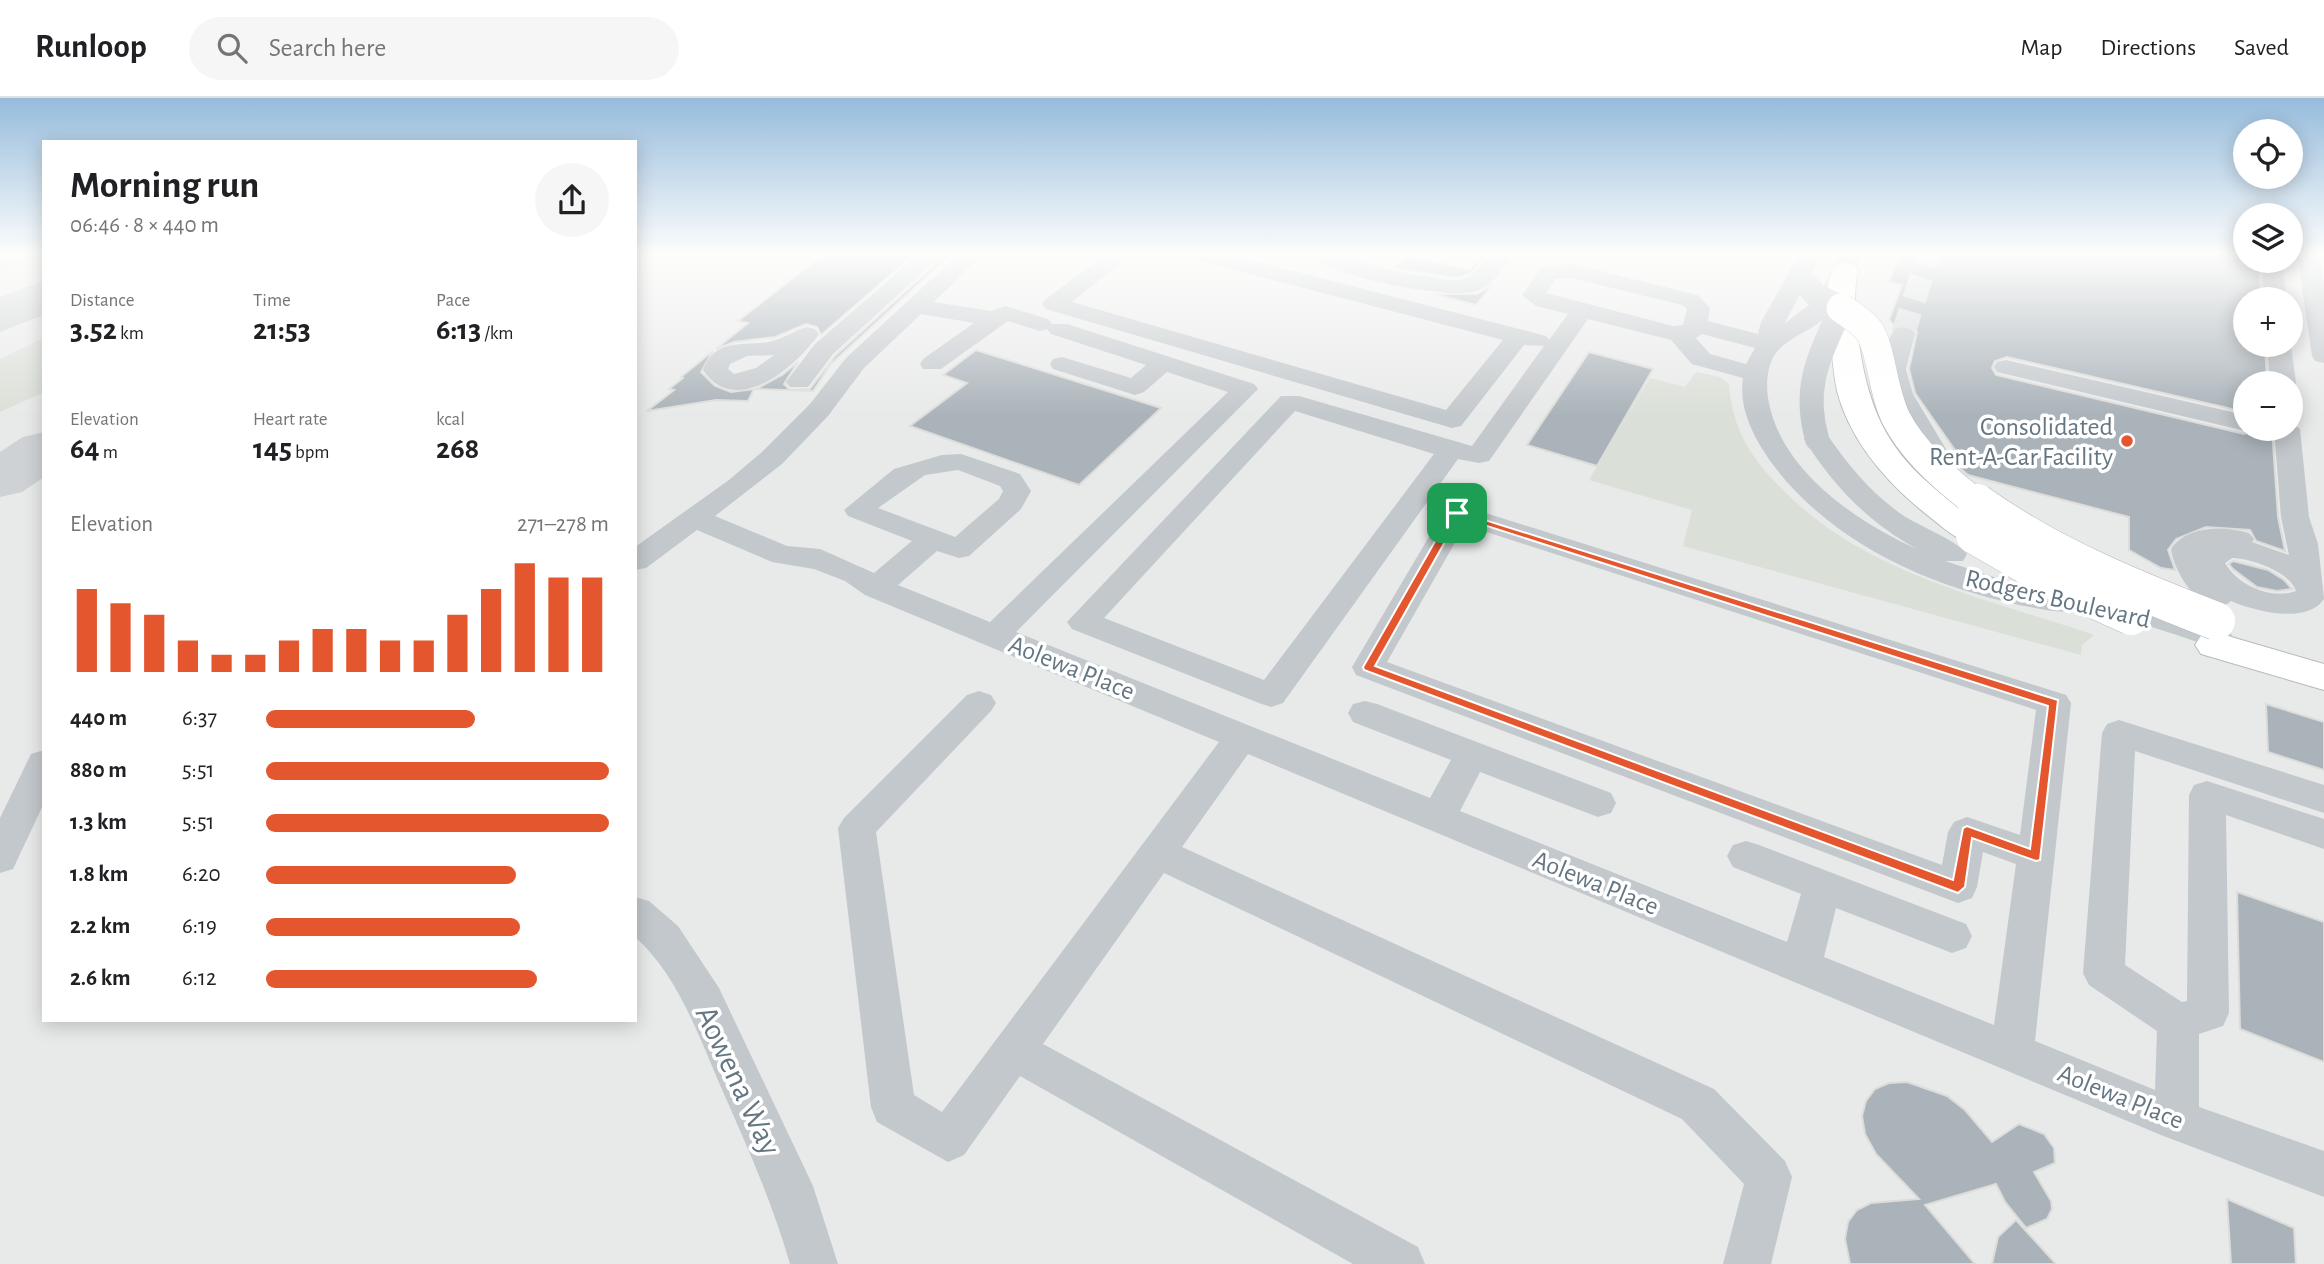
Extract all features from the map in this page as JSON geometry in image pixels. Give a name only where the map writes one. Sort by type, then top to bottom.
[{"type":"highway","points":[[1840,307],[1852,391],[1863,420],[1881,451],[1916,489],[1944,513],[2020,563],[2089,598],[2214,645],[2319,667]]},
{"type":"highway","points":[[1841,308],[1871,334],[1890,405],[1902,428],[1941,472],[2004,522],[2102,575],[2319,667]]},
{"type":"street","points":[[807,334],[839,307]]},
{"type":"street","points":[[799,382],[824,349],[871,307]]},
{"type":"street","points":[[637,560],[772,458],[819,410],[855,363],[914,307]]},
{"type":"street","points":[[925,307],[995,319]]},
{"type":"street","points":[[1066,307],[1452,420],[1518,337]]},
{"type":"street","points":[[1405,307],[1558,346]]},
{"type":"street","points":[[1568,307],[1768,344],[1815,315],[1820,307]]},
{"type":"street","points":[[1687,330],[1701,314],[1699,307]]},
{"type":"street","name":"Rodgers Boulevard","points":[[1781,307],[1755,373],[1754,395],[1769,437],[1803,484],[1844,520],[1902,554],[1962,578],[2045,600],[2107,605],[2319,667]]},
{"type":"street","points":[[2316,307],[2324,356]]},
{"type":"street","points":[[1841,308],[1810,382],[1808,399],[1817,439],[1855,492],[1916,535],[1990,568],[2107,605]]},
{"type":"street","points":[[932,364],[1004,313],[1163,363],[1280,410],[1290,401],[1451,450],[1479,455],[1582,311]]},
{"type":"street","points":[[1687,330],[1701,359],[1755,373]]},
{"type":"street","points":[[1903,334],[1894,369],[1900,394],[1952,484],[2006,538],[2107,605]]},
{"type":"street","points":[[1062,364],[1135,387],[1163,363]]},
{"type":"street","points":[[995,635],[1241,393],[1263,365]]},
{"type":"street","points":[[2006,368],[2233,421]]},
{"type":"street","points":[[2283,441],[2295,517],[2315,570]]},
{"type":"street","points":[[961,462],[1010,480],[1017,491],[1011,503],[959,549],[933,539],[858,510],[910,469],[932,463],[961,462]]},
{"type":"street","points":[[2012,1052],[2036,856],[2054,703],[1457,513],[1368,667],[1958,887],[1967,831],[2036,856]]},
{"type":"street","name":"Aolewa Place","points":[[694,518],[783,555],[793,569],[822,581],[846,587],[873,587],[995,635],[2177,1119],[2324,1174]]},
{"type":"street","points":[[2264,534],[2265,544],[2216,536],[2196,540],[2186,549],[2187,567],[2210,592],[2259,616],[2301,622],[2324,619]]},
{"type":"street","points":[[873,587],[933,539]]},
{"type":"street","points":[[979,703],[857,828],[893,1107],[948,1140],[1242,737]]},
{"type":"street","points":[[1365,713],[1598,803]]},
{"type":"street","points":[[2178,1022],[2104,973],[2119,733],[2324,799]]},
{"type":"street","points":[[1438,817],[1472,754]]},
{"type":"street","points":[[0,858],[41,775]]},
{"type":"street","points":[[2178,1022],[2208,1013],[2207,795],[2324,834]]},
{"type":"street","points":[[1157,853],[1698,1104],[1769,1177],[1747,1264]]},
{"type":"street","points":[[1746,856],[1952,936]]},
{"type":"street","points":[[1801,965],[1822,886]]},
{"type":"street","name":"Aowena Way","points":[[650,925],[710,1013],[796,1203],[814,1264]]},
{"type":"street","points":[[2177,1119],[2178,1022]]},
{"type":"street","points":[[1014,1050],[1401,1264]]},
{"type":"lane","points":[[1280,410],[1083,622],[1271,695],[1451,450]]},
{"type":"shaded area","points":[[0,307],[42,307],[42,1022],[637,1022],[637,307],[2233,307],[2233,357],[2303,357],[2303,307],[2324,307],[2324,1264],[0,1264]]},
{"type":"shaded area","points":[[42,339],[42,393],[0,412],[0,359]]},
{"type":"shaded area","points":[[1696,372],[1720,377],[1729,384],[1740,431],[1754,457],[1787,494],[1820,522],[1893,565],[1972,596],[2094,635],[2082,645],[2081,655],[1683,546],[1692,510],[1589,480],[1650,378],[1685,387]]},
{"type":"building","points":[[755,307],[853,307],[821,335],[817,327],[806,324],[775,337],[734,342],[716,349],[748,323],[738,321]]},
{"type":"building","points":[[888,307],[893,307],[831,364],[813,391],[756,389],[782,375],[798,362],[784,384],[790,390],[810,389],[835,356]]},
{"type":"building","name":"Consolidated Rent-A-Car Facility","points":[[1894,307],[2233,307],[2233,357],[2266,357],[2266,371],[2233,371],[2233,409],[2007,357],[1995,361],[1992,368],[1996,375],[2233,431],[2233,441],[2273,441],[2278,517],[2285,551],[2256,541],[2250,530],[2206,527],[2176,539],[2168,550],[2175,570],[2161,568],[2129,550],[2129,517],[1968,475],[1951,453],[1957,453],[1915,393],[1909,369],[1917,332],[1912,326],[1895,326],[1889,320]]},
{"type":"building","points":[[976,350],[1161,408],[1079,485],[910,426],[967,383],[943,375]]},
{"type":"building","points":[[713,351],[701,372],[715,386],[731,392],[754,389],[748,401],[716,400],[647,411],[674,390],[669,389]]},
{"type":"building","points":[[1589,352],[1653,369],[1597,466],[1527,445]]},
{"type":"building","points":[[2233,561],[2268,570],[2292,589],[2277,591],[2257,587],[2233,569],[2229,564]]},
{"type":"building","points":[[2266,704],[2324,722],[2324,770],[2268,752]]},
{"type":"building","points":[[2237,892],[2324,922],[2324,1062],[2240,1029]]},
{"type":"building","points":[[1907,1082],[1947,1096],[1965,1110],[1992,1142],[2019,1124],[2044,1134],[2054,1148],[2055,1163],[2034,1172],[2051,1201],[2052,1209],[2047,1219],[2026,1228],[2005,1202],[1996,1184],[1925,1205],[1975,1264],[1850,1264],[1845,1239],[1848,1222],[1857,1210],[1871,1203],[1919,1199],[1876,1154],[1865,1134],[1862,1116],[1866,1101],[1875,1089],[1889,1083]]},
{"type":"building","points":[[2227,1199],[2294,1228],[2296,1264],[2231,1264]]},
{"type":"building","points":[[2016,1220],[2056,1264],[1992,1264],[1998,1237]]},
{"type":"taxiway","points":[[0,316],[19,307]]},
{"type":"taxiway","points":[[0,479],[42,451]]},
{"type":"tunnel","points":[[1903,334],[1912,307]]},
{"type":"place","name":"Consolidated Rent-A-Car Facility","points":[[2127,441]]},
{"type":"route","points":[[1457,513],[2054,703],[2036,856],[1967,831],[1958,887],[1368,667],[1457,513]]}]
